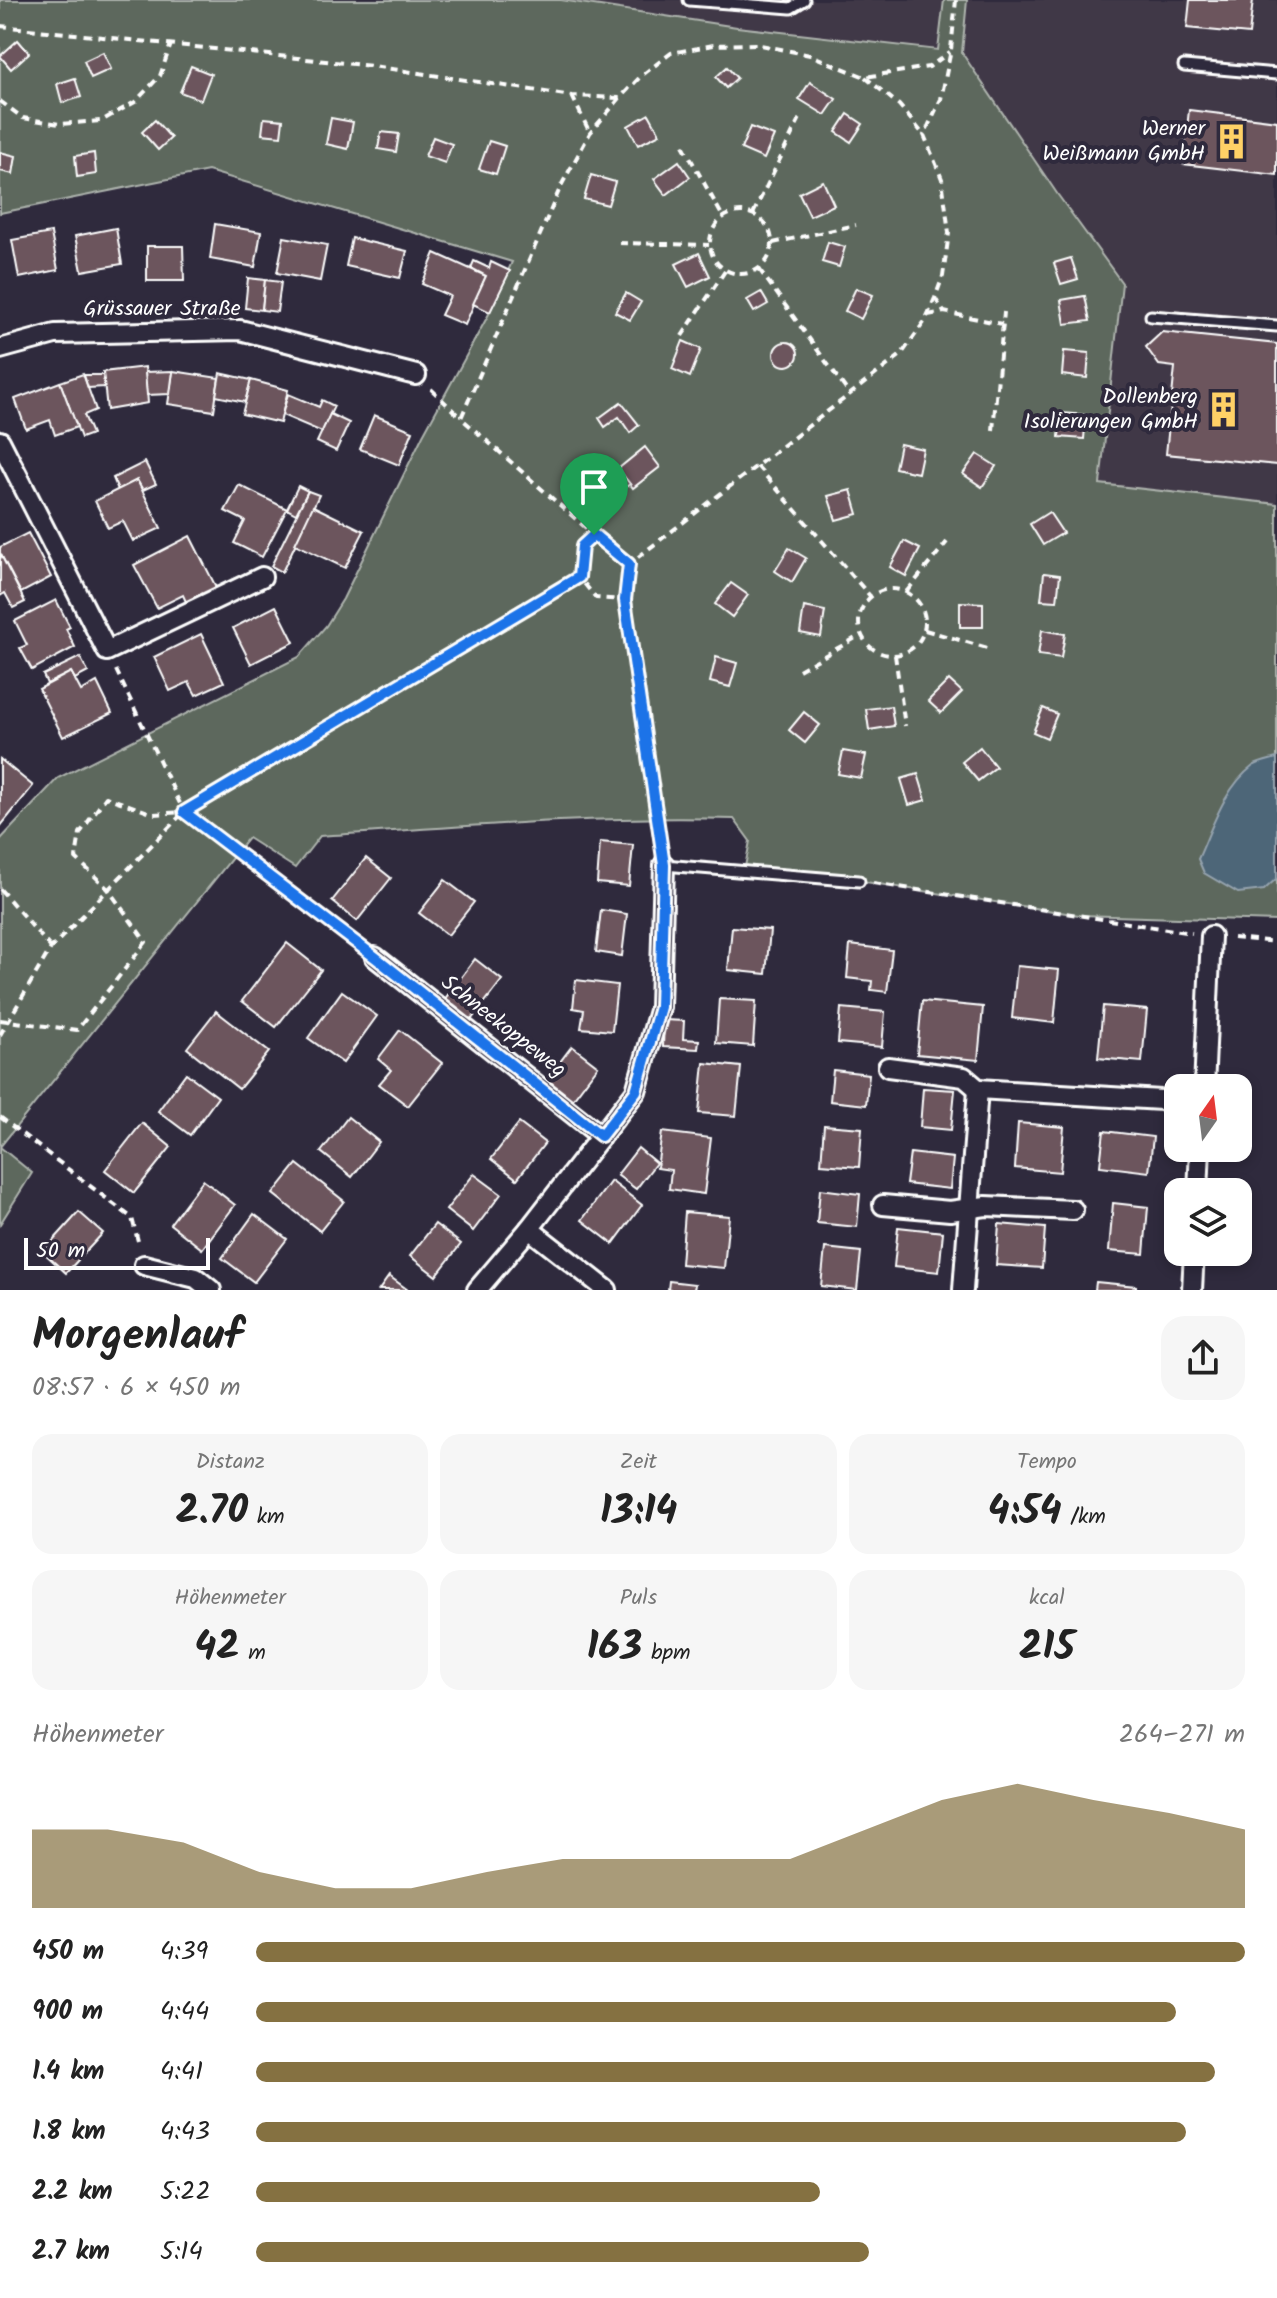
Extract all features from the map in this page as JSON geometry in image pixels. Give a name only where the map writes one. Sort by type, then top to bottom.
[{"type":"street","name":"Grüssauer Straße","points":[[0,349],[55,334],[240,330],[416,375]]},
{"type":"street","points":[[0,441],[107,651],[262,577]]},
{"type":"street","points":[[477,1290],[529,1229],[636,1091],[660,1007],[664,865]]},
{"type":"street","points":[[1205,1074],[1211,936]]},
{"type":"street","name":"Schneekoppeweg","points":[[375,957],[601,1136]]},
{"type":"street","points":[[888,1067],[964,1077],[978,1089],[1164,1100]]},
{"type":"street","points":[[963,1290],[978,1089]]},
{"type":"street","points":[[883,1205],[950,1211],[986,1206],[1073,1210]]},
{"type":"street","points":[[529,1229],[607,1290]]},
{"type":"street","points":[[144,1265],[196,1278],[211,1290]]},
{"type":"street","points":[[1192,1290],[1193,1266]]},
{"type":"lane","points":[[689,0],[791,8],[804,0]]},
{"type":"lane","points":[[1184,66],[1277,74]]},
{"type":"lane","points":[[1151,316],[1277,326]]},
{"type":"lane","points":[[664,865],[859,881]]},
{"type":"path","points":[[924,135],[941,99],[951,50],[956,0]]},
{"type":"path","points":[[0,26],[372,66],[572,96],[620,98]]},
{"type":"path","points":[[0,101],[23,118],[59,124],[101,121],[135,102],[160,76],[171,44]]},
{"type":"path","points":[[461,418],[561,186],[590,133],[641,76],[671,53],[714,45],[756,44],[810,55],[865,77],[899,105],[924,135],[942,179],[949,233],[943,276],[935,298],[928,315],[901,355],[629,564],[625,600],[664,865]]},
{"type":"path","points":[[865,77],[929,67],[951,50]]},
{"type":"path","points":[[572,96],[590,133]]},
{"type":"path","points":[[753,214],[801,116]]},
{"type":"path","points":[[683,145],[723,217]]},
{"type":"path","points":[[738,212],[753,214],[767,226],[773,243],[769,257],[759,269],[743,275],[725,271],[714,260],[709,245],[712,229],[723,217],[738,212]]},
{"type":"path","points":[[773,243],[856,225]]},
{"type":"path","points":[[619,243],[709,245]]},
{"type":"path","points":[[759,269],[850,395]]},
{"type":"path","points":[[682,336],[725,271]]},
{"type":"path","points":[[935,298],[944,312]]},
{"type":"path","points":[[928,315],[944,312],[1002,324]]},
{"type":"path","points":[[993,430],[1004,312]]},
{"type":"path","points":[[416,375],[629,564]]},
{"type":"path","points":[[757,466],[870,596]]},
{"type":"path","points":[[570,514],[606,486]]},
{"type":"path","points":[[594,535],[582,546],[579,577],[596,598],[625,600]]},
{"type":"path","points":[[907,591],[947,542]]},
{"type":"path","points":[[0,1035],[51,948],[184,812],[579,577]]},
{"type":"path","points":[[887,588],[907,591],[923,607],[925,630],[914,647],[895,655],[875,651],[861,635],[859,614],[870,596],[887,588]]},
{"type":"path","points":[[925,630],[991,649]]},
{"type":"path","points":[[799,670],[861,635]]},
{"type":"path","points":[[107,651],[184,812],[375,957]]},
{"type":"path","points":[[895,655],[905,726]]},
{"type":"path","points":[[0,1020],[77,1030],[146,942],[108,889],[76,858],[80,833],[106,797],[154,814],[184,812]]},
{"type":"path","points":[[859,881],[1211,936],[1277,942]]},
{"type":"path","points":[[0,889],[51,948]]},
{"type":"path","points":[[0,1117],[132,1218],[144,1265]]},
{"type":"shaded area","points":[[556,0],[944,0],[938,50],[687,21]]},
{"type":"shaded area","points":[[967,0],[1277,0],[1277,504],[1099,484],[1122,283],[961,53]]},
{"type":"green space","points":[[0,0],[561,0],[737,27],[938,50],[944,0],[967,0],[962,53],[1122,283],[1100,484],[1277,504],[1277,921],[1079,915],[859,881],[744,872],[750,841],[734,819],[579,820],[320,836],[295,868],[248,838],[0,1147],[0,840],[58,778],[299,657],[326,626],[343,599],[423,435],[490,312],[512,262],[208,171],[0,213]]},
{"type":"green space","points":[[0,1147],[32,1173],[0,1224]]},
{"type":"water","points":[[1277,758],[1277,878],[1264,890],[1238,893],[1204,873],[1198,859],[1234,785],[1253,766]]},
{"type":"building","points":[[1190,0],[1253,0],[1249,34],[1187,28]]},
{"type":"building","points":[[18,40],[29,53],[11,69],[0,56]]},
{"type":"building","points":[[103,52],[111,69],[91,78],[84,61]]},
{"type":"building","points":[[191,66],[211,74],[201,100],[180,92]]},
{"type":"building","points":[[727,67],[737,78],[726,88],[716,77]]},
{"type":"building","points":[[75,78],[81,97],[62,103],[57,84]]},
{"type":"building","points":[[810,82],[836,99],[825,115],[799,99]]},
{"type":"building","name":"Werner Weißmann GmbH","points":[[1189,110],[1277,121],[1277,175],[1183,164]]},
{"type":"building","points":[[649,114],[660,134],[638,145],[628,126]]},
{"type":"building","points":[[848,114],[863,124],[851,142],[836,132]]},
{"type":"building","points":[[264,118],[283,120],[281,136],[262,134]]},
{"type":"building","points":[[331,118],[353,122],[348,149],[326,144]]},
{"type":"building","points":[[155,120],[171,138],[158,150],[142,132]]},
{"type":"building","points":[[750,127],[774,136],[764,159],[741,149]]},
{"type":"building","points":[[381,132],[399,134],[396,152],[378,149]]},
{"type":"building","points":[[433,137],[452,144],[445,163],[425,156]]},
{"type":"building","points":[[489,141],[505,146],[496,174],[479,169]]},
{"type":"building","points":[[0,152],[16,156],[13,174],[0,171]]},
{"type":"building","points":[[94,153],[96,174],[77,177],[75,156]]},
{"type":"building","points":[[679,161],[690,177],[666,195],[654,179]]},
{"type":"building","points":[[591,175],[615,182],[608,205],[584,199]]},
{"type":"building","points":[[823,181],[834,205],[810,216],[799,193]]},
{"type":"building","points":[[215,224],[261,232],[255,267],[210,259]]},
{"type":"building","points":[[116,228],[122,264],[82,271],[75,236]]},
{"type":"building","points":[[51,233],[58,270],[19,278],[12,240]]},
{"type":"building","points":[[284,237],[327,245],[320,281],[277,273]]},
{"type":"building","points":[[352,238],[407,251],[400,278],[346,266]]},
{"type":"building","points":[[828,242],[845,247],[839,267],[822,262]]},
{"type":"building","points":[[147,246],[183,246],[184,281],[147,281]]},
{"type":"building","points":[[435,253],[486,276],[465,325],[441,315],[450,296],[422,284]]},
{"type":"building","points":[[699,253],[710,276],[688,287],[676,264]]},
{"type":"building","points":[[1071,258],[1078,279],[1061,284],[1054,263]]},
{"type":"building","points":[[474,261],[489,268],[491,262],[510,271],[490,312],[473,304],[486,276],[471,268]]},
{"type":"building","points":[[248,278],[265,280],[262,310],[245,308]]},
{"type":"building","points":[[265,280],[281,282],[277,312],[262,310]]},
{"type":"building","points":[[856,288],[873,295],[861,319],[845,311]]},
{"type":"building","points":[[761,292],[768,304],[754,312],[747,300]]},
{"type":"building","points":[[626,293],[641,302],[630,320],[615,312]]},
{"type":"building","points":[[1085,296],[1090,321],[1065,324],[1061,300]]},
{"type":"building","name":"Dollenberg Isolierungen GmbH","points":[[1162,332],[1277,344],[1277,465],[1166,454],[1175,367],[1159,365],[1146,347]]},
{"type":"building","points":[[683,341],[701,349],[690,377],[672,369]]},
{"type":"building","points":[[786,342],[795,345],[798,354],[795,363],[786,366],[777,363],[774,354],[777,345]]},
{"type":"building","points":[[1064,351],[1089,353],[1087,378],[1062,375]]},
{"type":"building","points":[[145,367],[148,403],[107,410],[103,372]]},
{"type":"building","points":[[173,371],[219,378],[214,411],[168,404]]},
{"type":"building","points":[[173,371],[170,394],[147,395],[145,372]]},
{"type":"building","points":[[220,373],[251,380],[245,402],[216,396]]},
{"type":"building","points":[[83,374],[96,410],[84,415],[92,434],[81,438],[60,382]]},
{"type":"building","points":[[84,375],[103,375],[104,387],[88,388]]},
{"type":"building","points":[[251,380],[288,390],[280,423],[242,414]]},
{"type":"building","points":[[60,382],[77,427],[55,435],[50,420],[26,429],[15,399]]},
{"type":"building","points":[[288,394],[319,407],[322,400],[334,406],[322,432],[282,415]]},
{"type":"building","points":[[621,402],[639,425],[630,433],[619,417],[605,427],[599,418]]},
{"type":"building","points":[[1061,413],[1086,415],[1084,439],[1059,437]]},
{"type":"building","points":[[330,414],[349,423],[336,451],[317,442]]},
{"type":"building","points":[[374,415],[413,431],[399,465],[360,449]]},
{"type":"building","points":[[900,444],[923,449],[918,473],[895,468]]},
{"type":"building","points":[[645,447],[660,467],[633,488],[618,469]]},
{"type":"building","points":[[977,454],[996,466],[982,487],[963,474]]},
{"type":"building","points":[[145,462],[156,484],[143,490],[137,480],[118,490],[113,478]]},
{"type":"building","points":[[618,469],[630,484],[613,496],[602,481]]},
{"type":"building","points":[[137,480],[161,528],[133,541],[123,521],[108,528],[95,501]]},
{"type":"building","points":[[239,485],[287,509],[262,557],[234,543],[245,521],[225,511]]},
{"type":"building","points":[[298,486],[308,491],[296,514],[287,509]]},
{"type":"building","points":[[851,490],[858,514],[836,520],[828,496]]},
{"type":"building","points":[[308,491],[319,495],[282,572],[271,566]]},
{"type":"building","points":[[313,506],[364,531],[345,568],[295,544]]},
{"type":"building","points":[[1049,512],[1063,533],[1043,545],[1030,524]]},
{"type":"building","points":[[28,533],[51,577],[21,593],[0,553],[0,547]]},
{"type":"building","points":[[190,536],[217,589],[187,604],[183,595],[157,608],[134,565]]},
{"type":"building","points":[[904,541],[920,549],[906,576],[890,567]]},
{"type":"building","points":[[789,548],[806,558],[792,582],[775,571]]},
{"type":"building","points":[[0,553],[25,602],[13,608],[5,593],[0,596]]},
{"type":"building","points":[[1044,573],[1060,575],[1057,601],[1041,600]]},
{"type":"building","points":[[731,583],[748,595],[732,617],[715,604]]},
{"type":"building","points":[[56,600],[70,627],[66,629],[75,647],[32,670],[20,648],[27,645],[15,621]]},
{"type":"building","points":[[960,602],[983,603],[983,627],[960,627]]},
{"type":"building","points":[[276,606],[294,642],[251,664],[233,628]]},
{"type":"building","points":[[804,607],[825,611],[821,637],[800,633]]},
{"type":"building","points":[[1042,630],[1065,634],[1061,658],[1038,655]]},
{"type":"building","points":[[201,634],[224,682],[196,695],[189,682],[170,691],[154,657]]},
{"type":"building","points":[[80,657],[88,672],[75,679],[71,672],[47,684],[43,675]]},
{"type":"building","points":[[716,657],[737,663],[730,687],[710,682]]},
{"type":"building","points":[[71,672],[81,691],[97,682],[112,713],[63,737],[39,689]]},
{"type":"building","points":[[949,680],[962,692],[941,713],[928,701]]},
{"type":"building","points":[[891,706],[894,726],[869,730],[866,709]]},
{"type":"building","points":[[1043,708],[1057,714],[1047,738],[1033,732]]},
{"type":"building","points":[[804,712],[820,725],[805,743],[789,730]]},
{"type":"building","points":[[980,747],[996,767],[978,781],[962,762]]},
{"type":"building","points":[[843,751],[866,755],[861,778],[838,774]]},
{"type":"building","points":[[0,759],[33,786],[0,827]]},
{"type":"building","points":[[918,774],[926,800],[909,805],[901,779]]},
{"type":"building","points":[[600,842],[633,845],[629,886],[597,883]]},
{"type":"building","points":[[366,858],[391,878],[357,921],[332,901]]},
{"type":"building","points":[[445,880],[474,902],[448,935],[419,913]]},
{"type":"building","points":[[601,910],[627,914],[622,956],[596,952]]},
{"type":"building","points":[[732,927],[770,930],[766,974],[728,970]]},
{"type":"building","points":[[287,943],[321,970],[276,1027],[242,1001]]},
{"type":"building","points":[[850,945],[892,950],[887,992],[871,990],[872,981],[847,978]]},
{"type":"building","points":[[475,959],[502,980],[471,1020],[444,1000]]},
{"type":"building","points":[[1017,966],[1059,970],[1054,1023],[1012,1018]]},
{"type":"building","points":[[576,980],[617,985],[612,1031],[581,1028],[584,1010],[573,1008]]},
{"type":"building","points":[[342,991],[377,1016],[343,1063],[308,1038]]},
{"type":"building","points":[[719,999],[756,1001],[753,1046],[716,1043]]},
{"type":"building","points":[[922,1001],[983,1007],[978,1060],[917,1054]]},
{"type":"building","points":[[1103,1006],[1147,1010],[1142,1062],[1098,1058]]},
{"type":"building","points":[[841,1008],[885,1012],[882,1047],[838,1043]]},
{"type":"building","points":[[216,1011],[269,1052],[239,1089],[187,1048]]},
{"type":"building","points":[[664,1020],[684,1021],[683,1039],[699,1040],[698,1049],[663,1047]]},
{"type":"building","points":[[400,1030],[442,1063],[408,1106],[379,1084],[391,1070],[378,1059]]},
{"type":"building","points":[[572,1046],[598,1066],[570,1103],[544,1083]]},
{"type":"building","points":[[704,1063],[741,1067],[736,1116],[699,1113]]},
{"type":"building","points":[[833,1070],[869,1074],[866,1105],[830,1101]]},
{"type":"building","points":[[186,1073],[218,1097],[190,1135],[158,1111]]},
{"type":"building","points":[[923,1088],[955,1090],[951,1130],[920,1127]]},
{"type":"building","points":[[348,1117],[379,1142],[352,1177],[321,1152]]},
{"type":"building","points":[[142,1123],[171,1147],[134,1193],[105,1170]]},
{"type":"building","points":[[519,1123],[545,1143],[517,1179],[491,1159]]},
{"type":"building","points":[[1018,1123],[1064,1127],[1060,1172],[1015,1168]]},
{"type":"building","points":[[824,1125],[862,1128],[859,1167],[821,1164]]},
{"type":"building","points":[[1104,1131],[1153,1137],[1149,1172],[1100,1166]]},
{"type":"building","points":[[662,1132],[711,1138],[704,1194],[669,1189],[671,1170],[657,1168]]},
{"type":"building","points":[[638,1148],[656,1163],[636,1189],[617,1175]]},
{"type":"building","points":[[910,1153],[953,1158],[950,1189],[906,1184]]},
{"type":"building","points":[[297,1164],[344,1201],[320,1231],[273,1194]]},
{"type":"building","points":[[474,1174],[501,1194],[473,1231],[446,1210]]},
{"type":"building","points":[[203,1180],[235,1205],[202,1249],[170,1224]]},
{"type":"building","points":[[611,1181],[642,1205],[613,1244],[582,1220]]},
{"type":"building","points":[[820,1189],[860,1194],[857,1227],[817,1223]]},
{"type":"building","points":[[1113,1203],[1148,1207],[1144,1254],[1109,1251]]},
{"type":"building","points":[[79,1212],[103,1233],[66,1273],[43,1252]]},
{"type":"building","points":[[685,1212],[729,1216],[724,1268],[681,1264]]},
{"type":"building","points":[[254,1214],[287,1239],[254,1282],[222,1258]]},
{"type":"building","points":[[435,1224],[461,1244],[436,1276],[410,1256]]},
{"type":"building","points":[[999,1224],[1045,1228],[1042,1268],[996,1265]]},
{"type":"building","points":[[898,1227],[943,1232],[939,1272],[894,1267]]},
{"type":"building","points":[[825,1248],[861,1252],[857,1290],[821,1286]]},
{"type":"building","points":[[389,1276],[408,1290],[379,1290]]},
{"type":"building","points":[[669,1281],[695,1284],[694,1290],[668,1290]]},
{"type":"building","points":[[1096,1282],[1136,1286],[1136,1290],[1095,1290]]},
{"type":"place","name":"Werner Weißmann GmbH","points":[[1231,142]]},
{"type":"place","name":"Dollenberg Isolierungen GmbH","points":[[1224,410]]},
{"type":"route","points":[[594,535],[629,564],[625,600],[664,865],[660,1007],[636,1091],[601,1136],[375,957],[184,812],[579,577],[582,546],[594,535]]}]
